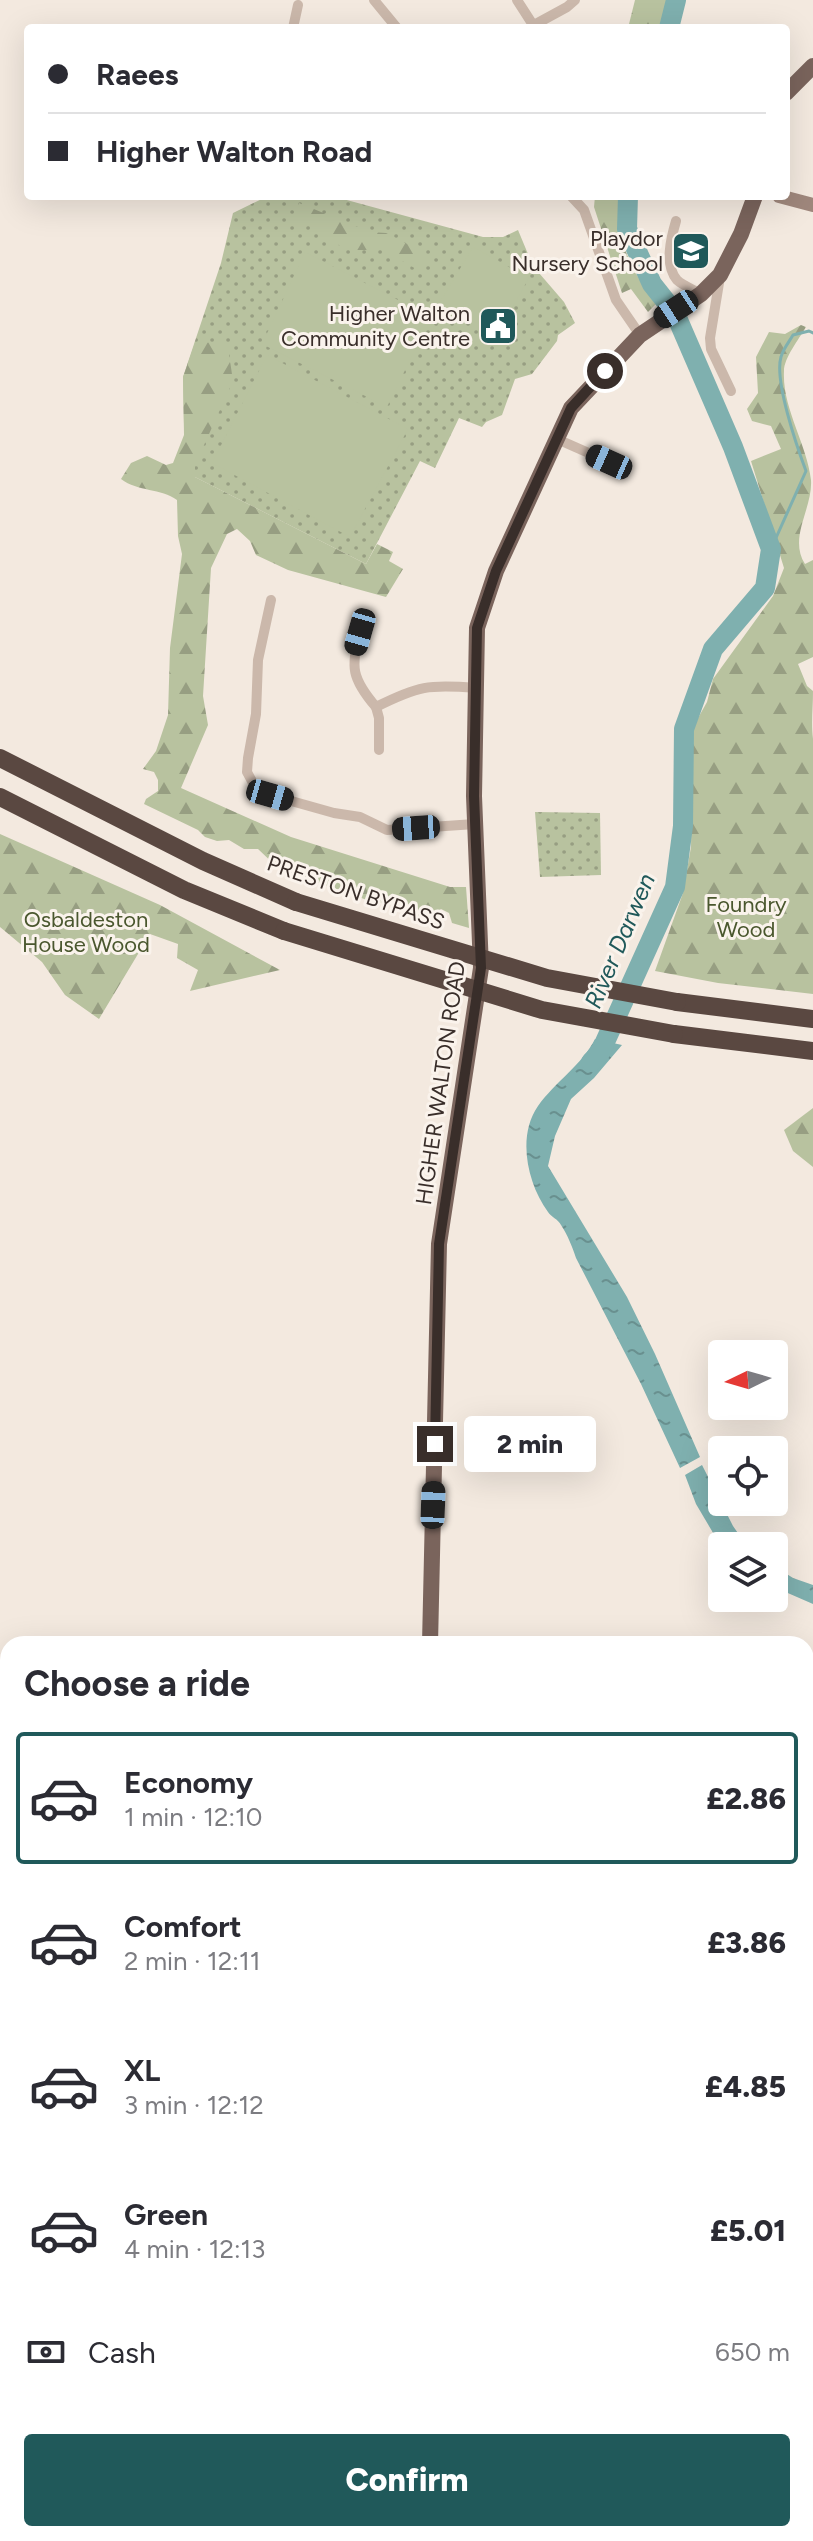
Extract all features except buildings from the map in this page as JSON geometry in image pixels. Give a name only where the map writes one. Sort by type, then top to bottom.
[{"type":"highway","name":"PRESTON BYPASS","points":[[0,758],[203,861],[296,902],[547,978],[677,1002],[813,1019]]},
{"type":"highway","points":[[0,797],[184,890],[284,931],[542,1010],[674,1034],[813,1051]]},
{"type":"highway","points":[[723,1041],[813,1063]]},
{"type":"main road","points":[[790,89],[813,66]]},
{"type":"main road","name":"HIGHER WALTON ROAD","points":[[430,1636],[439,1244],[481,968],[475,824],[477,628],[486,597],[571,408],[640,335],[697,296],[720,275],[741,234],[754,200]]},
{"type":"street","points":[[374,0],[394,24]]},
{"type":"street","points":[[517,0],[534,24]]},
{"type":"street","points":[[538,24],[575,0]]},
{"type":"street","points":[[294,24],[298,5]]},
{"type":"street","points":[[790,199],[813,205]]},
{"type":"street","points":[[575,200],[584,210],[616,300],[640,335]]},
{"type":"street","points":[[676,221],[671,239],[670,263],[677,280],[697,296]]},
{"type":"street","points":[[720,275],[711,349],[731,391]]},
{"type":"street","points":[[557,439],[609,462]]},
{"type":"street","points":[[271,600],[258,660],[256,714],[248,758],[247,772],[254,785],[270,795],[360,817],[387,830],[475,824]]},
{"type":"street","points":[[360,632],[353,672],[362,691],[376,707],[379,750]]},
{"type":"street","points":[[376,707],[402,694],[433,685],[475,688]]},
{"type":"green space","points":[[635,0],[669,0],[663,24],[629,24]]},
{"type":"green space","points":[[260,200],[347,200],[483,237],[503,237],[518,230],[533,266],[564,302],[575,323],[558,335],[557,341],[532,374],[515,379],[502,415],[482,427],[459,418],[435,468],[420,461],[366,564],[185,472],[183,377],[221,263],[233,213]]},
{"type":"green space","points":[[595,200],[619,200],[619,225],[626,253],[656,304],[648,312],[631,289],[622,293],[594,207]]},
{"type":"green space","points":[[299,203],[370,232],[386,233],[421,251],[423,262],[418,270],[383,250],[345,250],[312,224],[292,221]]},
{"type":"green space","points":[[473,247],[529,278],[497,335],[440,302]]},
{"type":"green space","points":[[305,252],[431,317],[387,407],[262,344]]},
{"type":"green space","name":"Foundry Wood","points":[[801,325],[806,327],[789,355],[784,385],[811,480],[799,544],[805,564],[813,560],[813,657],[798,664],[807,686],[813,691],[813,994],[718,983],[655,971],[683,893],[691,847],[693,727],[707,702],[713,679],[773,596],[784,568],[751,461],[781,449],[771,426],[752,421],[747,409],[758,393],[756,357],[769,332],[785,334]]},
{"type":"green space","points":[[218,342],[229,354],[233,381],[195,465],[195,477],[366,564],[377,544],[393,552],[389,561],[403,569],[386,597],[288,570],[256,555],[250,541],[237,529],[227,534],[211,568],[203,696],[208,725],[181,788],[291,837],[450,887],[466,887],[469,928],[452,923],[449,913],[441,909],[426,919],[410,915],[404,901],[394,897],[378,904],[278,868],[258,849],[244,849],[229,840],[217,841],[205,837],[198,830],[144,804],[158,791],[154,772],[143,769],[156,751],[168,715],[170,648],[182,554],[177,500],[121,479],[131,463],[147,456],[166,465],[173,463],[184,435],[183,377],[195,343]]},
{"type":"green space","points":[[267,355],[408,429],[350,537],[212,463]]},
{"type":"green space","points":[[535,812],[600,813],[601,875],[540,877]]},
{"type":"green space","name":"Osbaldeston House Wood","points":[[0,834],[160,905],[280,970],[190,991],[198,970],[177,958],[178,944],[150,934],[99,1019],[65,995],[42,962],[0,927]]},
{"type":"green space","points":[[813,1108],[813,1167],[793,1151],[784,1130]]},
{"type":"water","name":"River Darwen","points":[[595,1039],[622,1045],[571,1099],[555,1136],[548,1166],[627,1297],[655,1354],[700,1457],[680,1468],[566,1233],[541,1200],[527,1159],[528,1131],[538,1106],[583,1057]]},
{"type":"water","points":[[702,1465],[708,1477],[708,1516],[728,1516],[737,1532],[713,1532],[696,1504],[685,1475]]},
{"type":"water","points":[[788,1575],[813,1585],[813,1604],[788,1593]]},
{"type":"waterway","name":"River Darwen","points":[[670,24],[676,0]]},
{"type":"waterway","name":"River Darwen","points":[[591,1062],[600,1053],[675,887],[683,826],[684,729],[713,649],[765,588],[771,549],[733,447],[675,313],[652,284],[627,229],[628,200]]},
{"type":"waterway","points":[[771,549],[806,471],[783,397],[781,357],[793,335],[813,333]]},
{"type":"place","name":"Playdor Nursery School","points":[[691,251]]},
{"type":"place","name":"Higher Walton Community Centre","points":[[498,326]]},
{"type":"route","points":[[435,1444],[439,1244],[481,968],[474,796],[477,628],[496,571],[571,408],[605,371]]}]
